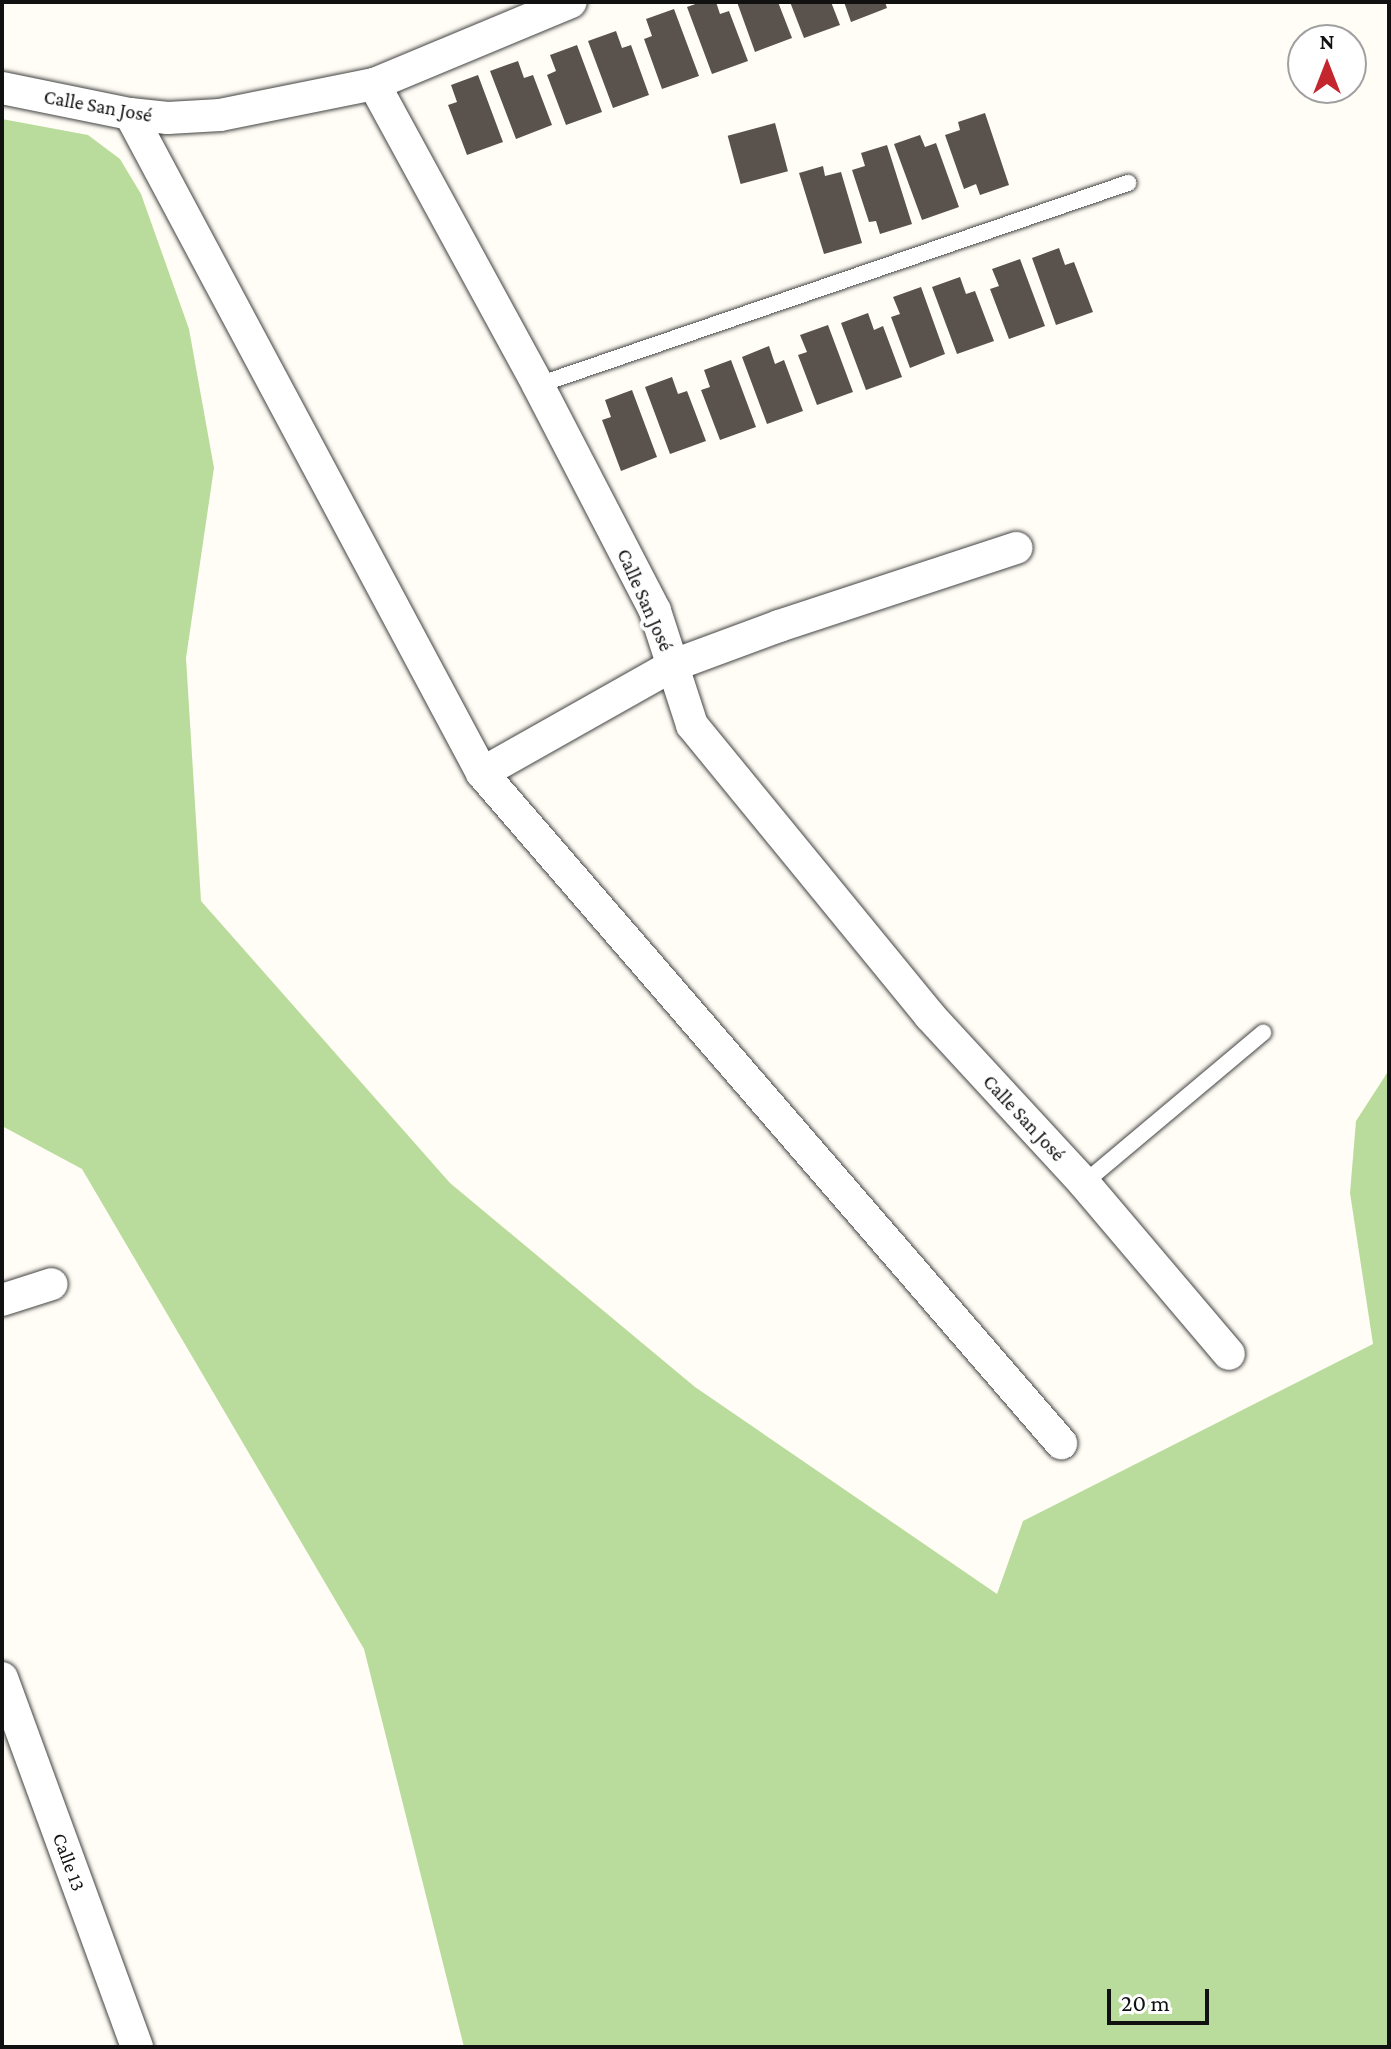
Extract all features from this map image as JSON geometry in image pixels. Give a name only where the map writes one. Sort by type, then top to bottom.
[{"type":"street","points":[[374,84],[571,2]]},
{"type":"street","name":"Calle San José","points":[[2,88],[130,114],[168,118],[220,115],[374,84],[538,385],[655,611],[692,725],[930,1016],[1084,1183],[1229,1354]]},
{"type":"street","points":[[130,114],[482,773],[1061,1443]]},
{"type":"street","points":[[482,773],[674,665],[779,626],[1016,548]]},
{"type":"street","points":[[2,1300],[52,1284]]},
{"type":"street","name":"Calle 13","points":[[2,1678],[137,2047]]},
{"type":"lane","points":[[538,385],[1128,183]]},
{"type":"lane","points":[[1084,1183],[1263,1033]]},
{"type":"green space","points":[[2,119],[88,135],[120,159],[141,194],[189,329],[214,468],[186,658],[201,901],[450,1183],[695,1387],[997,1594],[1023,1521],[1373,1344],[1350,1193],[1356,1121],[1389,1070],[1389,2047],[464,2047],[364,1649],[82,1169],[2,1126]]},
{"type":"building","points":[[701,2],[716,2],[720,14],[729,11],[748,61],[712,74],[687,7]]},
{"type":"building","points":[[737,2],[778,2],[792,38],[755,52]]},
{"type":"building","points":[[790,2],[831,2],[840,25],[804,38]]},
{"type":"building","points":[[844,2],[885,2],[887,8],[851,22]]},
{"type":"building","points":[[674,9],[699,76],[662,89],[644,39],[652,36],[646,19]]},
{"type":"building","points":[[616,31],[622,48],[631,45],[649,95],[613,108],[588,41]]},
{"type":"building","points":[[577,45],[602,112],[566,125],[547,75],[556,71],[550,55]]},
{"type":"building","points":[[518,61],[524,78],[533,75],[552,125],[516,139],[490,71]]},
{"type":"building","points":[[478,75],[503,142],[467,155],[448,105],[457,102],[451,85]]},
{"type":"building","points":[[985,113],[1009,185],[980,195],[976,184],[964,189],[945,135],[960,130],[958,122]]},
{"type":"building","points":[[775,123],[788,171],[741,184],[728,136]]},
{"type":"building","points":[[920,135],[925,147],[936,143],[959,207],[922,220],[894,144]]},
{"type":"building","points":[[887,145],[912,224],[880,234],[876,221],[869,222],[852,170],[865,166],[861,153]]},
{"type":"building","points":[[823,166],[825,176],[841,172],[862,243],[824,254],[799,173]]},
{"type":"building","points":[[1059,248],[1065,265],[1074,262],[1093,312],[1056,325],[1032,258]]},
{"type":"building","points":[[1020,259],[1045,326],[1009,339],[990,289],[999,286],[992,269]]},
{"type":"building","points":[[960,277],[966,294],[975,291],[994,341],[957,354],[932,287]]},
{"type":"building","points":[[921,287],[945,354],[910,368],[891,317],[900,314],[893,297]]},
{"type":"building","points":[[868,313],[874,330],[883,326],[902,377],[866,390],[841,323]]},
{"type":"building","points":[[828,325],[853,392],[817,405],[798,355],[807,352],[800,335]]},
{"type":"building","points":[[769,346],[775,364],[784,360],[803,411],[767,424],[742,357]]},
{"type":"building","points":[[731,360],[756,427],[720,440],[701,390],[710,387],[704,370]]},
{"type":"building","points":[[672,377],[678,394],[687,391],[706,441],[670,454],[645,387]]},
{"type":"building","points":[[632,390],[657,457],[621,471],[602,420],[611,417],[605,400]]}]
